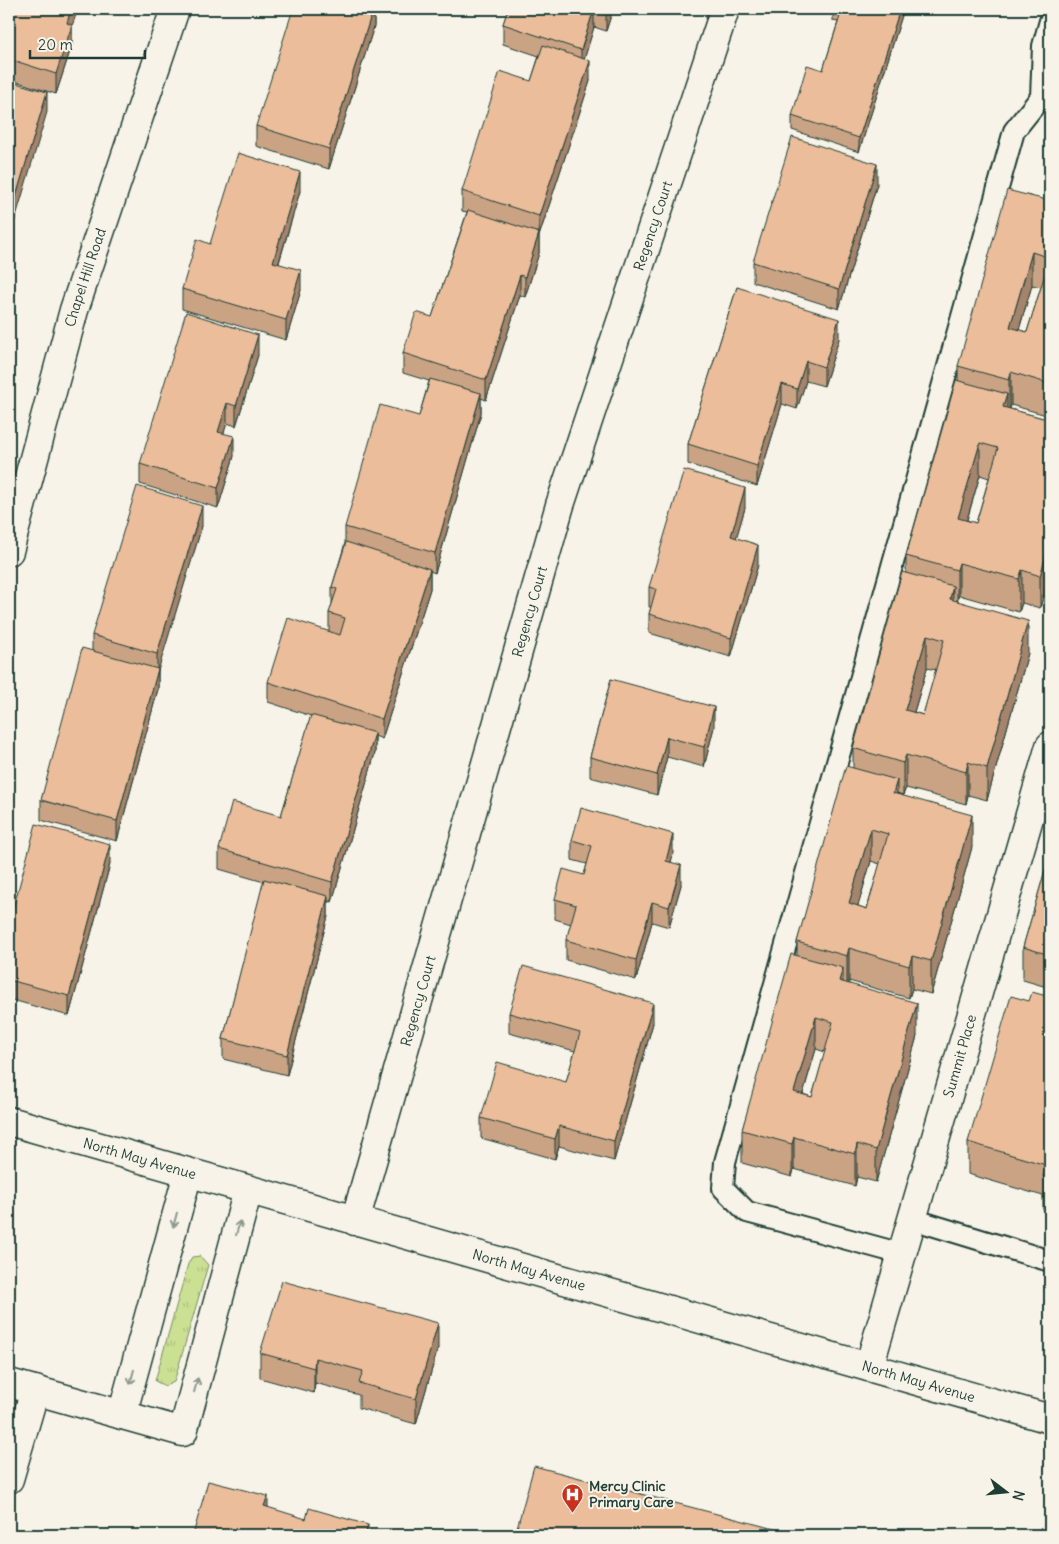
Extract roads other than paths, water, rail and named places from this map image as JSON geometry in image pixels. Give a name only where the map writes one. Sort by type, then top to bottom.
[{"type":"street","name":"Chapel Hill Road","points":[[9,551],[74,310],[175,9]]},
{"type":"street","name":"Regency Court","points":[[355,1221],[560,505],[725,9]]},
{"type":"street","name":"Summit Place","points":[[869,1367],[1050,746]]},
{"type":"street","name":"North May Avenue","points":[[9,1121],[1050,1419]]},
{"type":"street","points":[[122,1415],[188,1173]]},
{"type":"street","points":[[9,1383],[183,1432],[248,1190]]},
{"type":"street","points":[[9,1479],[35,1390]]},
{"type":"lane","points":[[902,1254],[748,1212],[723,1188],[725,1162],[1014,131],[1046,98],[1043,46],[1050,21]]},
{"type":"lane","points":[[912,1219],[1050,1261]]},
{"type":"place","name":"Mercy Clinic Primary Care","points":[[573,1513]]}]
